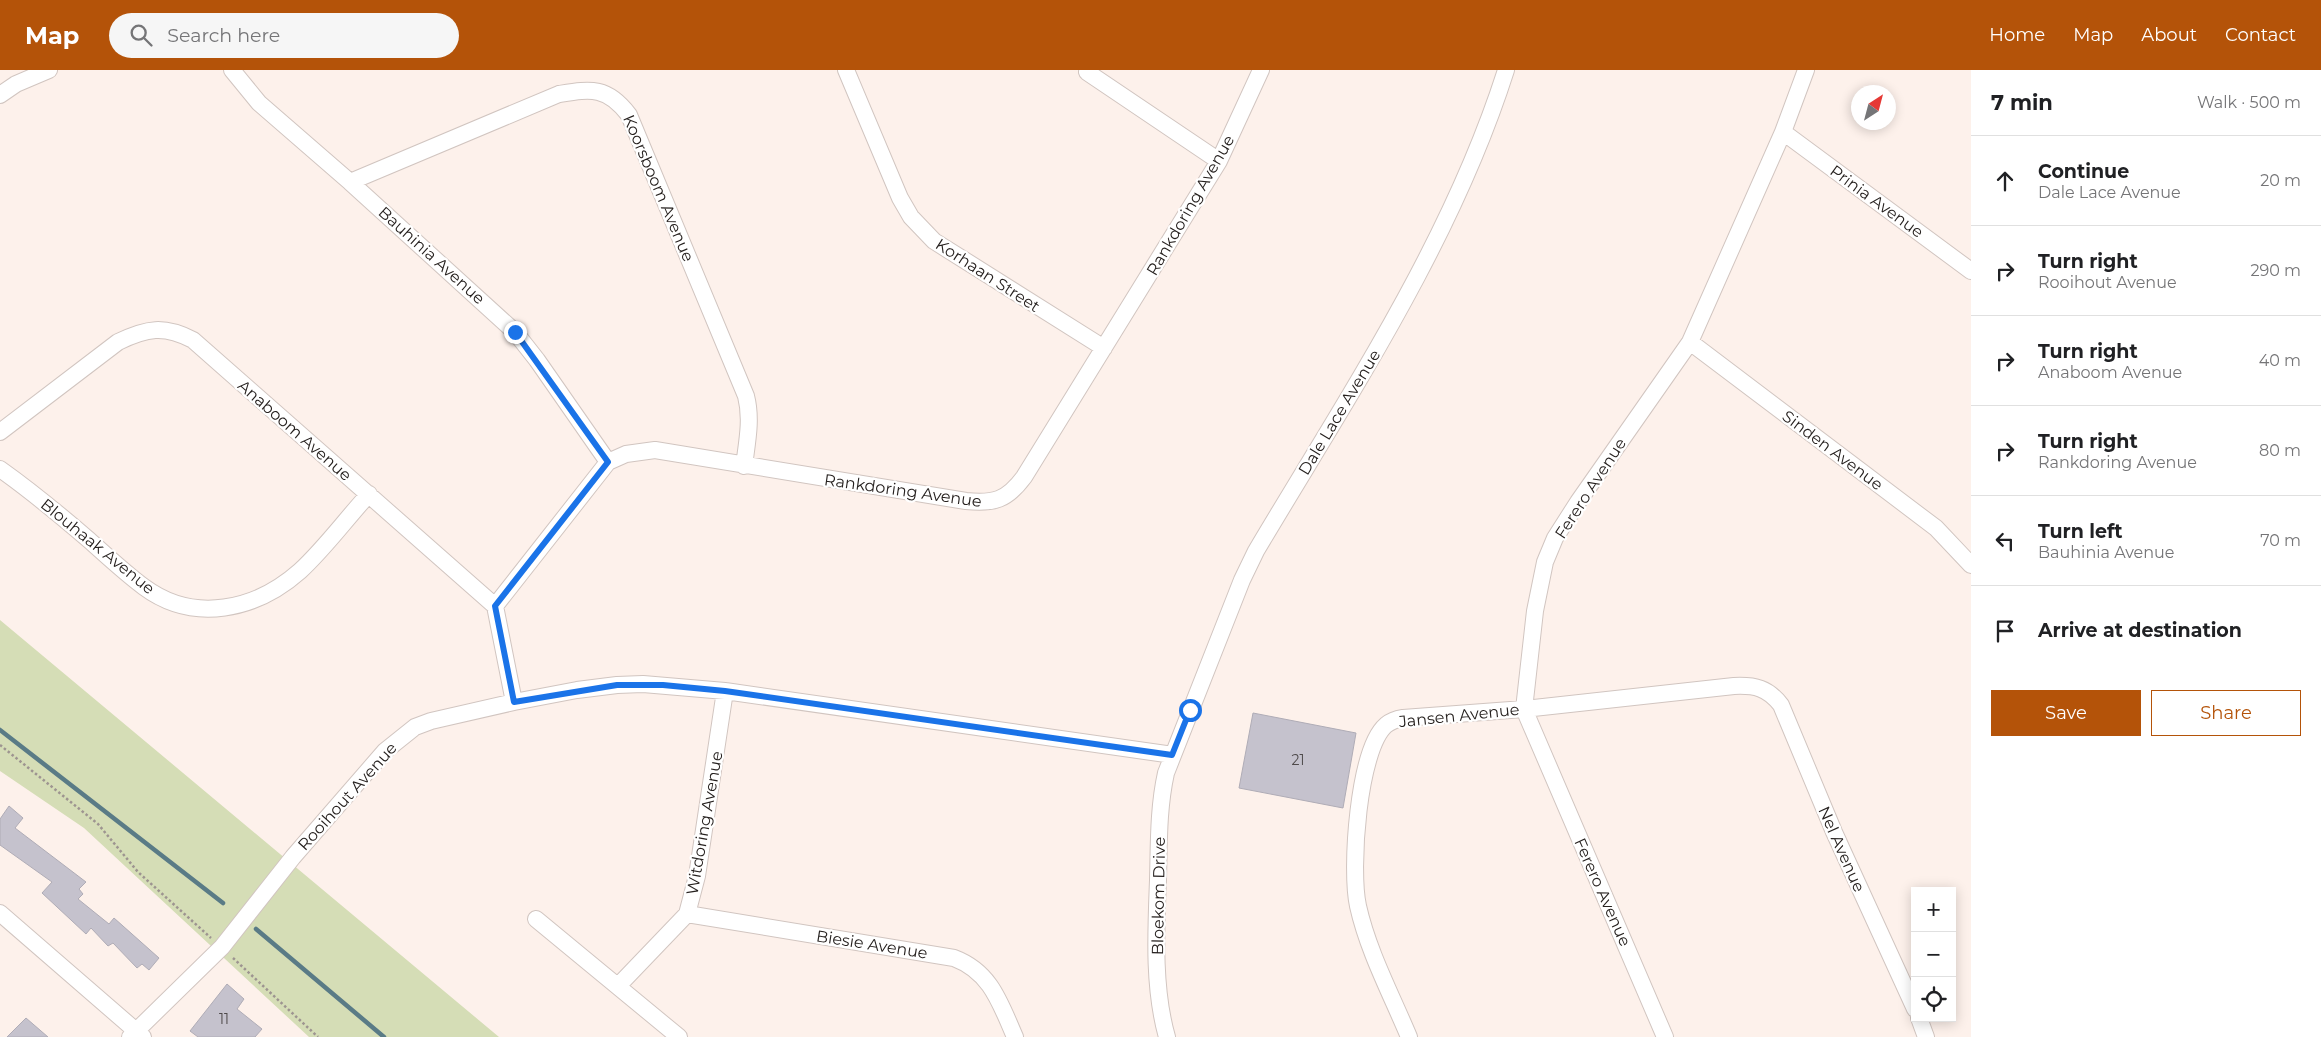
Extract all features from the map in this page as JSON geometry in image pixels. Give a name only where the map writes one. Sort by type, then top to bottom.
[{"type":"street","points":[[0,95],[16,84],[49,70]]},
{"type":"street","name":"Bauhinia Avenue","points":[[232,70],[245,88],[260,103],[515,332],[608,462]]},
{"type":"street","name":"Korhaan Street","points":[[846,70],[900,198],[910,217],[920,228],[959,258],[1104,348]]},
{"type":"street","name":"Rankdoring Avenue","points":[[608,462],[626,454],[656,450],[744,466],[966,501],[979,502],[1001,499],[1010,494],[1024,477],[1219,162],[1261,70]]},
{"type":"street","name":"Dale Lace Avenue","points":[[1172,755],[1242,580],[1256,551],[1417,279],[1458,193],[1506,70]]},
{"type":"street","name":"Ferero Avenue","points":[[1665,1037],[1524,709],[1535,611],[1548,554],[1578,502],[1690,342],[1783,132],[1806,70]]},
{"type":"street","points":[[1087,72],[1219,162]]},
{"type":"street","name":"Koorsboom Avenue","points":[[350,182],[558,94],[587,90],[606,93],[619,102],[629,114],[746,396],[749,424],[744,466]]},
{"type":"street","name":"Prinia Avenue","points":[[1783,132],[1971,271]]},
{"type":"street","name":"Anaboom Avenue","points":[[0,432],[118,342],[137,332],[166,330],[180,334],[193,340],[495,606]]},
{"type":"street","name":"Sinden Avenue","points":[[1690,342],[1936,528],[1971,564]]},
{"type":"street","points":[[514,702],[495,606],[608,462]]},
{"type":"street","name":"Blouhaak Avenue","points":[[0,469],[30,491],[144,588],[171,602],[191,608],[215,609],[239,606],[261,597],[280,586],[301,570],[369,494]]},
{"type":"street","name":"Rooihout Avenue","points":[[137,1035],[222,948],[293,857],[385,751],[414,727],[431,721],[514,702],[617,685],[663,685],[725,691],[1172,755]]},
{"type":"street","name":"Jansen Avenue","points":[[1408,1037],[1366,934],[1358,904],[1355,875],[1357,814],[1374,746],[1385,726],[1394,720],[1524,709],[1734,686],[1760,687],[1768,691]]},
{"type":"street","name":"Witdoring Avenue","points":[[618,986],[687,914],[697,876],[725,691]]},
{"type":"street","name":"Nel Avenue","points":[[1768,691],[1781,706],[1834,832],[1911,1000]]},
{"type":"street","name":"Bloekom Drive","points":[[1167,1037],[1160,997],[1157,901],[1162,792],[1172,755]]},
{"type":"street","points":[[0,913],[137,1035]]},
{"type":"street","name":"Biesie Avenue","points":[[687,914],[922,952],[960,960],[976,969],[986,978],[1015,1037]]},
{"type":"street","points":[[536,919],[679,1037]]},
{"type":"street","points":[[1920,1022],[1926,1037]]},
{"type":"path","points":[[0,745],[98,824],[138,872],[318,1037]]},
{"type":"green space","points":[[0,620],[499,1037],[309,1037],[84,828],[0,771]]},
{"type":"building","points":[[1253,713],[1356,733],[1343,808],[1239,788]]},
{"type":"building","points":[[9,806],[23,818],[15,828],[86,882],[79,889],[83,894],[78,899],[109,924],[114,918],[159,958],[149,970],[142,964],[137,968],[113,943],[108,946],[91,928],[86,934],[42,893],[52,882],[0,845],[0,819]]},
{"type":"building","points":[[227,984],[244,999],[237,1009],[262,1029],[255,1037],[198,1037],[190,1031]]},
{"type":"building","points":[[26,1018],[48,1037],[7,1037]]},
{"type":"waterway","points":[[0,730],[223,903]]},
{"type":"waterway","points":[[256,929],[384,1037]]},
{"type":"route","points":[[515,332],[537,360],[608,462],[495,606],[514,702],[577,690],[617,685],[663,685],[725,691],[1172,755],[1190,710]]}]
